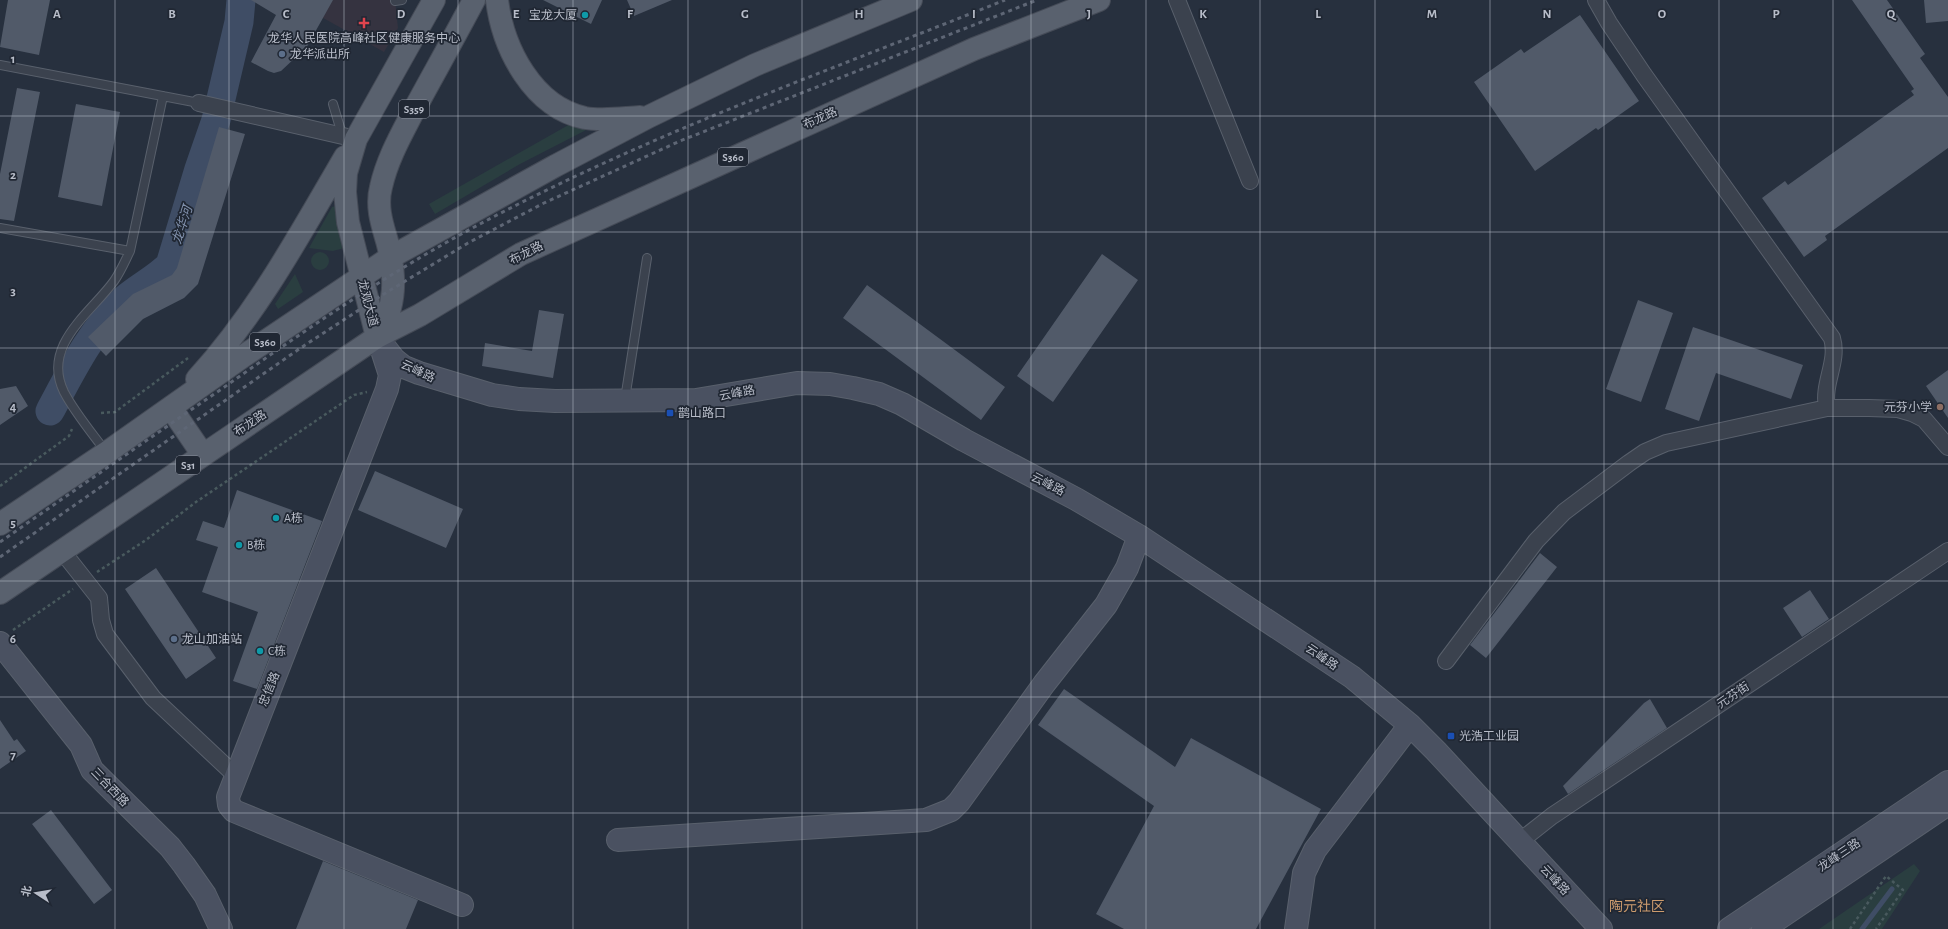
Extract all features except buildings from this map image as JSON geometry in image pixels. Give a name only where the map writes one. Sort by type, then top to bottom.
[{"type":"main road","name":"龙观大道","points":[[377,337],[348,222],[345,192],[348,165],[348,136],[434,0]]},
{"type":"main road","name":"龙观大道","points":[[377,337],[385,324],[392,304],[394,291],[391,257],[379,205],[380,190],[385,171],[394,148],[474,0]]},
{"type":"main road","points":[[497,0],[500,18],[510,48],[527,78],[548,99],[570,113],[585,118],[601,120],[650,116]]},
{"type":"main road","name":"S360","points":[[171,408],[391,257],[555,166],[650,116],[755,65],[911,0]]},
{"type":"main road","name":"布龙路","points":[[0,593],[377,337],[420,314],[521,254],[974,49],[1099,0]]},
{"type":"main road","points":[[0,524],[171,408],[211,363],[253,310],[288,255],[348,136]]},
{"type":"main road","points":[[171,408],[202,455]]},
{"type":"street","points":[[1177,0],[1250,181]]},
{"type":"street","points":[[1596,0],[1609,23],[1657,94],[1832,338],[1834,352],[1825,390],[1827,408]]},
{"type":"street","points":[[201,104],[348,136]]},
{"type":"street","name":"云峰路","points":[[377,337],[385,349],[404,367],[440,381],[492,395],[555,401],[696,400],[798,383],[830,384],[879,394],[902,404],[964,440],[1076,499],[1140,536],[1352,677],[1410,724],[1601,929]]},
{"type":"street","name":"忠信路","points":[[377,337],[389,368],[390,382],[235,775],[228,797],[229,805],[234,811],[462,905]]},
{"type":"street","points":[[1446,661],[1536,542],[1564,512],[1645,452],[1666,443],[1827,408],[1898,410],[1912,413],[1924,419],[1948,447]]},
{"type":"street","points":[[618,840],[926,820],[951,810],[959,802],[1044,684],[1106,605],[1127,568],[1140,536]]},
{"type":"street","points":[[62,551],[99,598],[101,620],[106,634],[153,698],[235,775]]},
{"type":"street","name":"元芬街","points":[[1519,842],[1558,812],[1948,551]]},
{"type":"street","name":"三合西路","points":[[4,638],[81,745],[92,770],[170,847],[184,865],[205,895],[221,929]]},
{"type":"street","points":[[1296,929],[1304,873],[1315,850],[1410,724]]},
{"type":"street","name":"龙峰三路","points":[[1729,929],[1948,782]]},
{"type":"street","name":"龙峰三路","points":[[1763,929],[1948,804]]},
{"type":"lane","points":[[0,65],[201,104]]},
{"type":"lane","points":[[106,453],[64,392],[59,379],[59,363],[63,343],[66,337],[114,282],[130,251],[163,96]]},
{"type":"lane","points":[[333,104],[341,131],[348,136]]},
{"type":"lane","points":[[0,228],[130,251]]},
{"type":"lane","points":[[625,401],[647,258]]},
{"type":"path","points":[[101,413],[115,412],[192,355]]},
{"type":"path","points":[[95,573],[151,536],[196,502],[354,395],[370,391]]},
{"type":"path","points":[[0,486],[69,436],[72,429]]},
{"type":"path","points":[[4,638],[77,586]]},
{"type":"path","points":[[1850,929],[1886,876],[1903,890],[1876,929]]},
{"type":"shaded area","name":"龙华人民医院高峰社区健康服务中心","points":[[291,0],[395,0],[398,28],[384,52]]},
{"type":"green space","points":[[579,119],[594,126],[520,164],[435,214],[429,204]]},
{"type":"green space","points":[[336,206],[344,248],[333,251],[309,248],[332,207]]},
{"type":"green space","points":[[320,252],[326,255],[329,261],[326,267],[320,270],[314,267],[311,261],[314,255]]},
{"type":"green space","points":[[295,274],[303,292],[278,309],[275,304]]},
{"type":"green space","points":[[1914,864],[1920,871],[1882,929],[1819,929]]},
{"type":"waterway","name":"龙华河","points":[[50,411],[82,352],[101,325],[124,300],[159,275],[170,265],[199,169],[216,120],[239,22],[241,0]]},
{"type":"waterway","points":[[1862,929],[1892,889]]},
{"type":"railway","points":[[0,542],[312,327],[372,287],[465,232],[530,198],[597,166],[664,137],[732,108],[1005,0]]},
{"type":"railway","points":[[0,557],[302,347],[379,297],[468,243],[544,203],[680,141],[1037,0]]},
{"type":"place","name":"宝龙大厦","points":[[585,15]]},
{"type":"place","name":"龙华人民医院高峰社区健康服务中心","points":[[364,23]]},
{"type":"place","name":"龙华派出所","points":[[282,54]]},
{"type":"place","name":"元芬小学","points":[[1940,407]]},
{"type":"place","name":"鹊山路口","points":[[670,413]]},
{"type":"place","name":"A栋","points":[[276,518]]},
{"type":"place","name":"B栋","points":[[239,545]]},
{"type":"place","name":"龙山加油站","points":[[174,639]]},
{"type":"place","name":"C栋","points":[[260,651]]},
{"type":"place","name":"光浩工业园","points":[[1451,736]]},
{"type":"district","name":"陶元社区","points":[[1637,907]]}]
